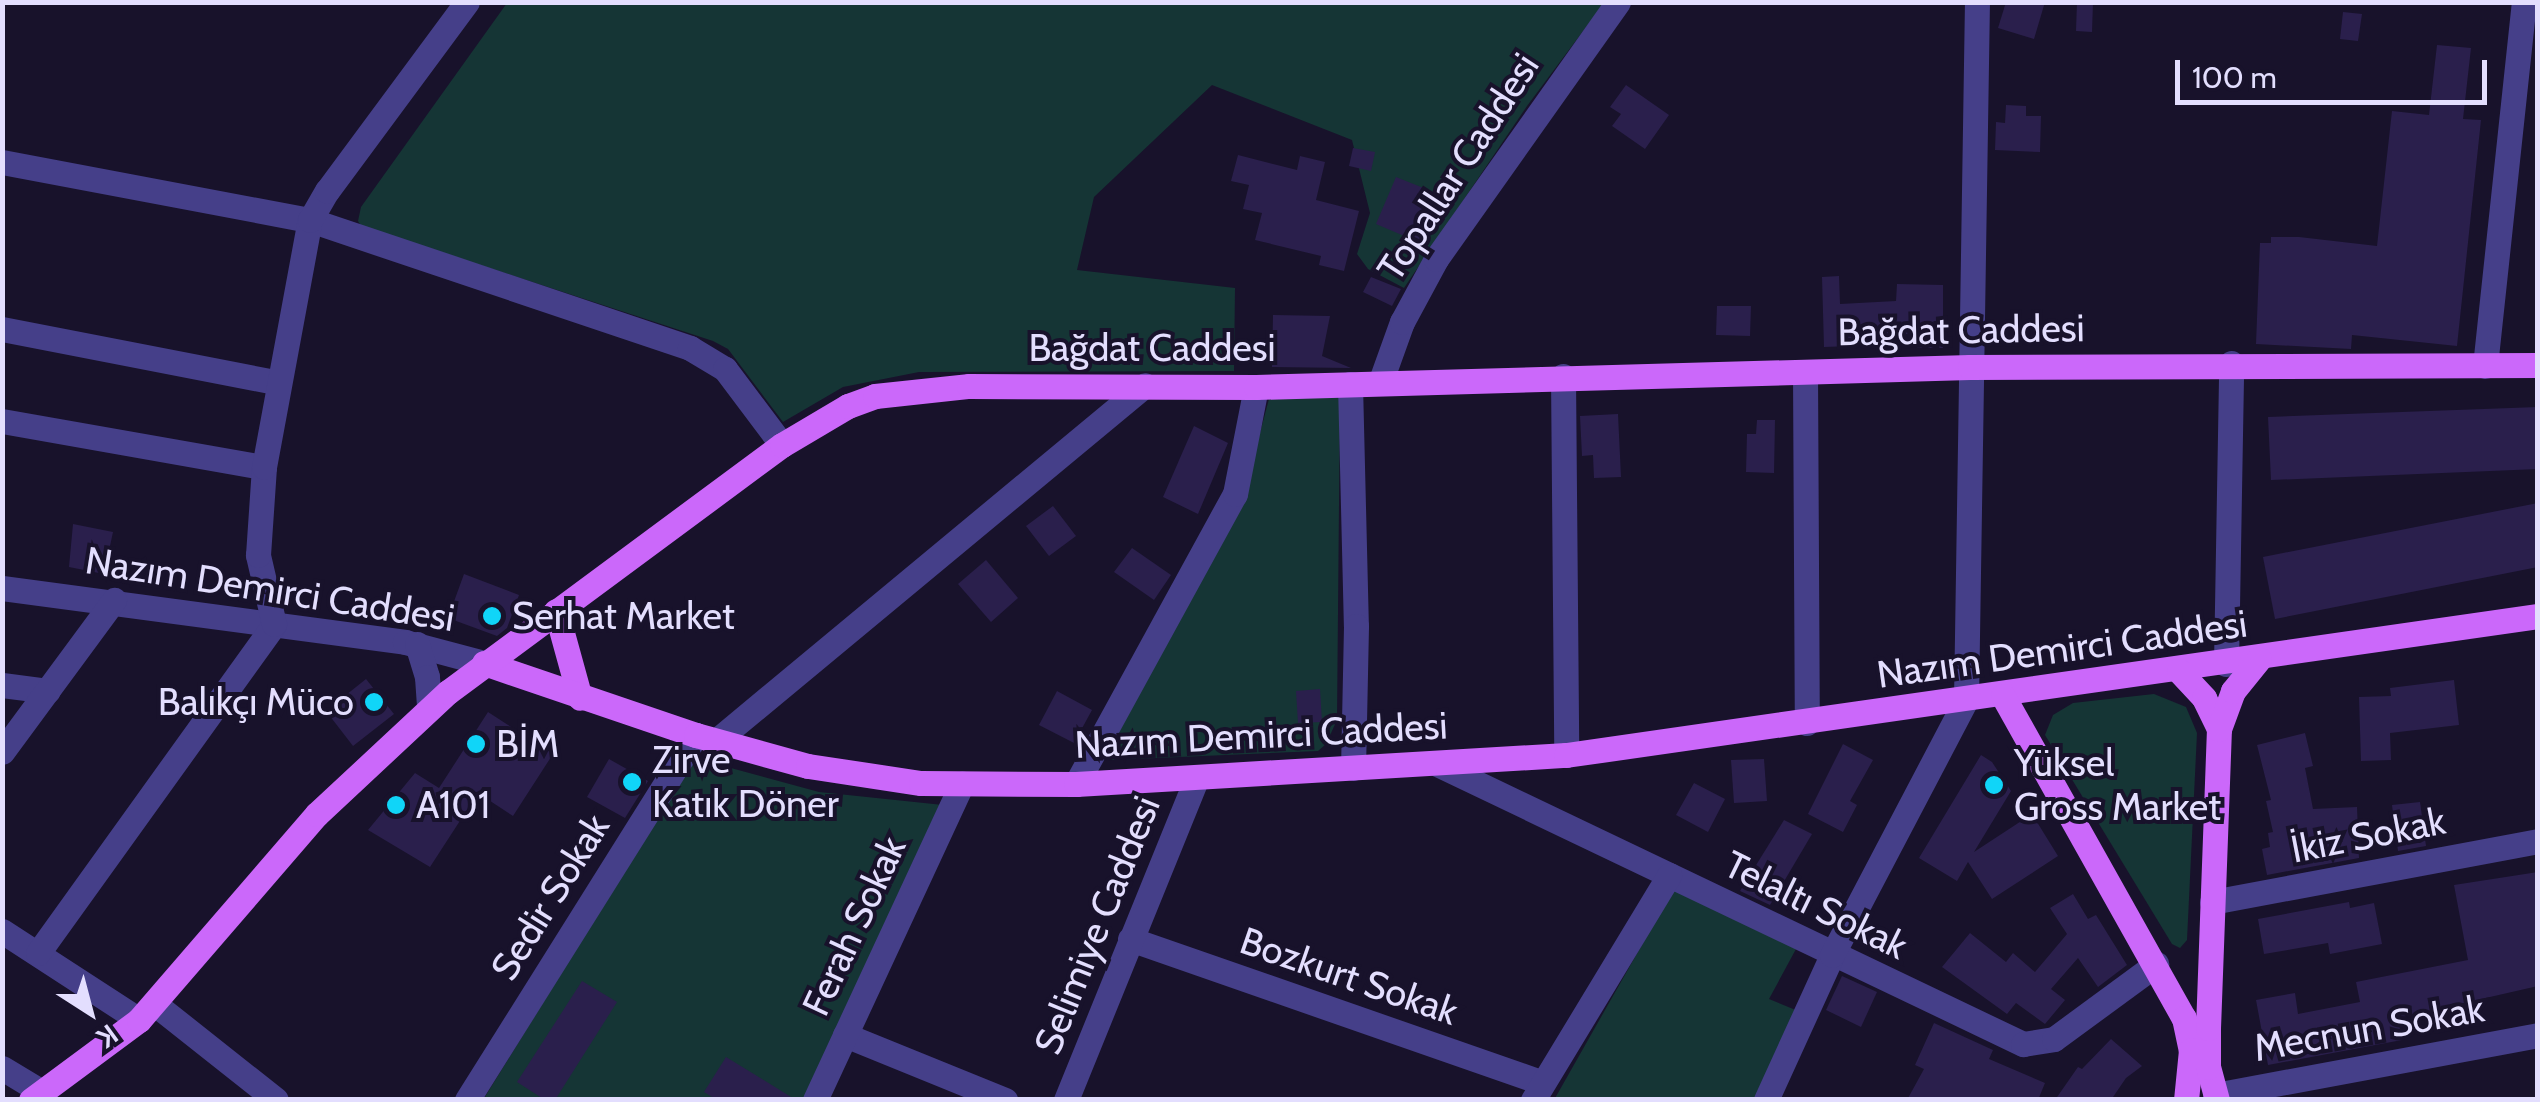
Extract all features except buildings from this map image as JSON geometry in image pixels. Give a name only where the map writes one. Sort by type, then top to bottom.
[{"type":"main road","name":"Bağdat Caddesi","points":[[37,1096],[148,1012],[316,814],[428,709],[484,663],[782,445],[848,406],[875,396],[969,386],[1256,386],[1970,366],[2538,365]]},
{"type":"main road","points":[[556,611],[580,698]]},
{"type":"main road","name":"Nazım Demirci Caddesi","points":[[484,663],[706,738],[878,778],[962,784],[1076,784],[1566,754],[1807,724],[2538,616]]},
{"type":"main road","points":[[2216,1097],[2208,1028],[2218,729],[2232,691],[2259,659]]},
{"type":"main road","points":[[2180,671],[2204,698],[2218,729]]},
{"type":"main road","points":[[2003,696],[2156,964],[2189,1035],[2186,1100]]},
{"type":"street","points":[[38,953],[274,624],[258,555],[264,468],[310,220],[327,191],[466,2]]},
{"type":"street","name":"Topallar Caddesi","points":[[1380,383],[1402,322],[1436,259],[1618,2]]},
{"type":"street","points":[[1766,1100],[1832,955],[1966,700],[1977,2]]},
{"type":"street","points":[[2485,366],[2524,2]]},
{"type":"street","points":[[2,162],[310,220],[704,354],[725,369],[782,445]]},
{"type":"street","points":[[2,330],[278,383]]},
{"type":"street","points":[[2226,664],[2231,363]]},
{"type":"street","points":[[1804,372],[1807,724]]},
{"type":"street","points":[[1562,376],[1566,754]]},
{"type":"street","points":[[1350,384],[1356,626],[1353,768]]},
{"type":"street","name":"Sedir Sokak","points":[[467,1100],[706,738],[1145,385]]},
{"type":"street","points":[[1076,784],[1235,494],[1256,386]]},
{"type":"street","points":[[2,421],[264,468]]},
{"type":"street","name":"Nazım Demirci Caddesi","points":[[2,588],[114,600],[416,644],[484,663]]},
{"type":"street","points":[[2,752],[114,600]]},
{"type":"street","points":[[416,644],[427,677],[428,709]]},
{"type":"street","points":[[2,685],[48,691]]},
{"type":"street","name":"Telaltı Sokak","points":[[1435,763],[2023,1044],[2054,1040],[2156,964]]},
{"type":"street","name":"Selimiye Caddesi","points":[[1066,1100],[1198,778]]},
{"type":"street","name":"Ferah Sokak","points":[[815,1100],[962,784]]},
{"type":"street","name":"İkiz Sokak","points":[[2212,902],[2538,841]]},
{"type":"street","points":[[1538,1091],[1669,875]]},
{"type":"street","points":[[2,931],[148,1012],[276,1100]]},
{"type":"street","name":"Bozkurt Sokak","points":[[1130,939],[1538,1091]]},
{"type":"street","points":[[845,1035],[1005,1100]]},
{"type":"street","name":"Mecnun Sokak","points":[[2216,1097],[2538,1035]]},
{"type":"street","points":[[2,1068],[37,1096]]},
{"type":"green space","points":[[507,3],[1604,3],[1527,106],[1404,288],[1368,269],[1357,254],[1370,213],[1352,140],[1212,85],[1094,197],[1077,270],[1235,288],[1234,371],[919,372],[843,387],[783,422],[728,349],[713,341],[361,226],[361,207]]},
{"type":"green space","points":[[1340,396],[1337,720],[1326,744],[1318,751],[1110,760],[1108,752],[1242,500],[1269,399]]},
{"type":"green space","points":[[2154,694],[2186,707],[2197,733],[2187,940],[2180,948],[2172,944],[2045,735],[2053,715],[2073,703]]},
{"type":"green space","points":[[694,758],[819,792],[943,805],[805,1099],[483,1100]]},
{"type":"green space","points":[[1677,883],[1796,949],[1769,999],[1798,1011],[1757,1099],[1554,1100]]},
{"type":"place","name":"Serhat Market","points":[[492,616]]},
{"type":"place","name":"Balıkçı Müco","points":[[374,702]]},
{"type":"place","name":"BİM","points":[[476,744]]},
{"type":"place","name":"Zirve Katık Döner","points":[[632,782]]},
{"type":"place","name":"Yüksel Gross Market","points":[[1994,785]]},
{"type":"place","name":"A101","points":[[396,805]]}]
